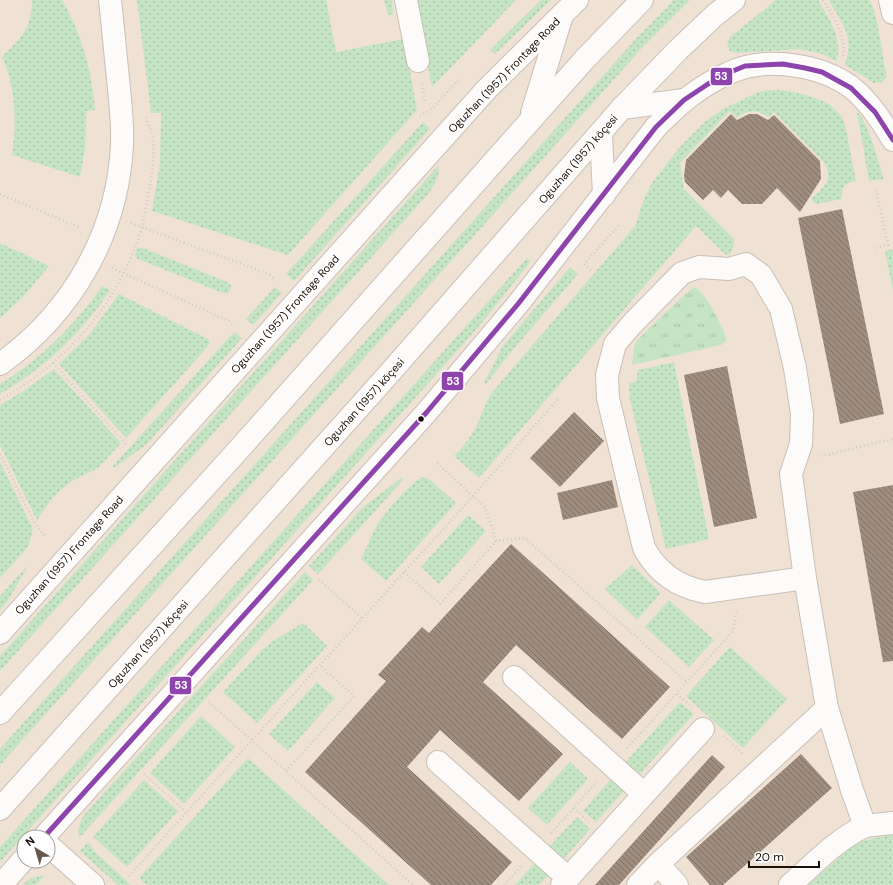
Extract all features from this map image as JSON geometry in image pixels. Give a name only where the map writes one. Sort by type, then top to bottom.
[{"type":"main road","points":[[0,364],[21,348],[53,317],[71,294],[92,259],[110,216],[119,173],[122,137],[120,100],[110,0]]},
{"type":"main road","points":[[406,0],[418,61]]},
{"type":"main road","points":[[0,713],[241,447],[584,60],[642,0]]},
{"type":"main road","name":"Oguzhan (1957) köçesi","points":[[0,809],[392,371],[601,134],[622,108],[678,50],[715,15],[734,0]]},
{"type":"main road","points":[[890,0],[893,13]]},
{"type":"main road","points":[[530,120],[570,7]]},
{"type":"main road","name":"Oguzhan (1957) Frontage Road","points":[[0,633],[486,90],[570,7]]},
{"type":"main road","points":[[51,829],[426,413],[518,304],[656,127],[684,100],[708,84],[745,66],[783,64],[822,72],[851,88],[863,99],[884,125],[893,140]]},
{"type":"main road","points":[[622,108],[684,100]]},
{"type":"main road","points":[[601,134],[604,195]]},
{"type":"main road","points":[[805,578],[705,592],[690,589],[670,578],[651,561],[644,548],[608,398],[607,376],[615,344],[632,324],[682,273],[699,267],[729,269],[746,264],[760,275],[781,310],[792,353],[802,414],[801,444],[792,474],[805,578],[827,708],[852,790],[865,826]]},
{"type":"main road","points":[[514,677],[644,794]]},
{"type":"main road","points":[[638,885],[658,864],[827,708]]},
{"type":"main road","points":[[438,762],[565,882],[644,794],[701,721]]},
{"type":"main road","points":[[790,885],[851,833],[865,826],[893,823]]},
{"type":"main road","points":[[56,852],[93,885]]},
{"type":"main road","points":[[658,864],[677,885]]},
{"type":"main road","points":[[1,885],[16,868]]},
{"type":"path","points":[[823,0],[842,36],[844,44],[841,63],[835,78]]},
{"type":"path","points":[[420,116],[434,107],[460,78]]},
{"type":"path","points":[[876,189],[888,245],[876,248]]},
{"type":"path","points":[[0,194],[102,237]]},
{"type":"path","points":[[110,216],[269,274],[274,279]]},
{"type":"path","points":[[591,270],[584,264],[620,224]]},
{"type":"path","points":[[92,259],[229,321],[233,325]]},
{"type":"path","points":[[53,363],[126,444]]},
{"type":"path","points":[[130,876],[363,619],[558,399]]},
{"type":"path","points":[[795,461],[893,439]]},
{"type":"path","points":[[0,454],[35,524],[45,536]]},
{"type":"path","points":[[437,463],[485,507],[496,541]]},
{"type":"path","points":[[404,572],[440,604],[496,541],[525,538],[687,682]]},
{"type":"path","points":[[319,580],[363,619]]},
{"type":"path","points":[[722,644],[733,631],[742,587]]},
{"type":"path","points":[[286,771],[354,696],[320,665]]},
{"type":"path","points":[[677,694],[701,721]]},
{"type":"path","points":[[209,702],[413,885]]},
{"type":"path","points":[[144,774],[187,813]]},
{"type":"path","points":[[573,808],[590,823]]},
{"type":"green space","points":[[32,0],[62,0],[75,26],[89,67],[95,110],[86,111],[85,149],[80,177],[12,155],[15,130],[13,93],[7,69],[2,57],[24,32],[30,19]]},
{"type":"green space","points":[[137,0],[326,0],[336,52],[404,39],[417,110],[288,255],[152,211],[160,163],[161,113],[151,113]]},
{"type":"green space","points":[[384,0],[392,0],[393,14],[388,15]]},
{"type":"green space","points":[[415,0],[516,0],[432,87]]},
{"type":"green space","points":[[541,0],[551,0],[495,54],[490,50]]},
{"type":"green space","points":[[674,0],[690,0],[642,48],[0,765],[0,749],[634,41]]},
{"type":"green space","points":[[776,0],[818,0],[834,29],[838,43],[837,61],[822,54],[800,49],[736,53],[730,51],[727,44],[730,37]]},
{"type":"green space","points":[[829,0],[869,0],[875,14],[886,73],[886,77],[882,82],[874,83],[845,65],[849,43],[843,24]]},
{"type":"green space","points":[[781,90],[799,93],[818,99],[827,103],[841,116],[845,124],[856,181],[846,184],[842,192],[842,199],[816,204],[811,199],[827,182],[827,167],[823,161],[774,112],[769,118],[761,113],[753,111],[745,113],[737,118],[730,111],[680,163],[684,189],[734,239],[733,249],[729,255],[725,254],[696,226],[479,478],[454,456],[473,432],[491,394],[635,226],[644,199],[652,183],[680,147],[706,121],[723,109],[762,91]]},
{"type":"green space","points":[[857,112],[869,133],[884,179],[869,181]]},
{"type":"green space","points":[[423,122],[430,129],[294,281],[286,274]]},
{"type":"green space","points":[[438,166],[438,176],[429,193],[0,671],[0,656]]},
{"type":"green space","points":[[0,243],[49,266],[24,296],[0,318]]},
{"type":"green space","points":[[138,248],[143,248],[227,282],[231,285],[230,290],[228,293],[223,293],[138,259],[135,256]]},
{"type":"green space","points":[[893,249],[893,291],[885,251]]},
{"type":"green space","points":[[527,258],[530,261],[528,265],[475,331],[30,829],[16,829]]},
{"type":"green space","points":[[570,267],[578,274],[510,353],[486,384],[484,382],[502,347]]},
{"type":"green space","points":[[102,286],[110,290],[75,335],[32,373],[0,394],[0,384],[29,364],[69,328]]},
{"type":"green space","points":[[275,287],[282,293],[253,325],[246,319]]},
{"type":"green space","points":[[693,287],[698,289],[708,301],[718,318],[727,340],[721,345],[632,365],[634,347],[637,340]]},
{"type":"green space","points":[[119,294],[208,339],[210,342],[126,438],[59,364],[89,335]]},
{"type":"green space","points":[[234,332],[242,338],[147,444],[114,468],[113,466]]},
{"type":"green space","points":[[674,362],[709,539],[666,549],[630,400],[629,383],[636,382],[638,370]]},
{"type":"green space","points":[[54,369],[121,443],[98,468],[72,481],[56,494],[37,520],[0,445],[0,405],[25,390]]},
{"type":"green space","points":[[0,462],[33,529],[28,547],[0,578]]},
{"type":"green space","points":[[424,477],[429,479],[456,503],[386,581],[361,559],[377,525],[386,513],[413,484]]},
{"type":"green space","points":[[401,478],[403,480],[318,574],[309,566],[362,508]]},
{"type":"green space","points":[[468,515],[486,531],[439,584],[421,567]]},
{"type":"green space","points":[[29,564],[7,602],[0,610],[0,596]]},
{"type":"green space","points":[[632,565],[661,593],[637,620],[605,589]]},
{"type":"green space","points":[[305,572],[313,580],[79,838],[79,826],[84,815]]},
{"type":"green space","points":[[669,600],[714,640],[689,667],[645,627]]},
{"type":"green space","points":[[303,623],[327,646],[257,723],[223,692],[262,650],[273,641]]},
{"type":"green space","points":[[730,647],[787,699],[743,748],[686,696]]},
{"type":"green space","points":[[317,682],[335,698],[288,751],[269,734]]},
{"type":"green space","points":[[680,702],[694,714],[638,776],[624,764]]},
{"type":"green space","points":[[201,716],[235,747],[184,804],[150,773]]},
{"type":"green space","points":[[248,758],[389,885],[147,885],[139,878]]},
{"type":"green space","points":[[570,762],[588,779],[547,825],[528,808]]},
{"type":"green space","points":[[612,778],[625,790],[596,822],[583,811]]},
{"type":"green space","points":[[144,780],[178,811],[127,867],[93,837]]},
{"type":"green space","points":[[577,817],[590,829],[562,861],[548,848]]},
{"type":"green space","points":[[16,829],[16,844],[0,862],[0,847]]},
{"type":"green space","points":[[893,834],[893,885],[808,885],[855,844]]},
{"type":"green space","points":[[88,842],[95,852],[131,885],[118,885],[80,851]]},
{"type":"green space","points":[[536,862],[549,874],[539,885],[515,885]]},
{"type":"green space","points":[[44,876],[36,885],[22,885],[31,878]]},
{"type":"building","points":[[731,114],[737,120],[749,114],[757,114],[768,120],[774,115],[820,161],[821,179],[800,212],[777,188],[762,204],[742,204],[728,190],[721,198],[713,190],[703,200],[685,182],[684,176],[686,160]]},
{"type":"building","points":[[842,209],[884,414],[840,424],[798,218]]},
{"type":"building","points":[[727,366],[757,518],[714,527],[684,375]]},
{"type":"building","points":[[574,412],[604,441],[560,487],[530,458]]},
{"type":"building","points":[[612,480],[618,507],[563,520],[557,493]]},
{"type":"building","points":[[893,485],[893,661],[883,662],[853,492]]},
{"type":"building","points":[[511,544],[670,687],[622,739],[516,645],[483,682],[563,754],[519,801],[440,730],[407,767],[512,862],[491,885],[431,885],[305,772],[386,681],[378,675],[422,627],[429,633]]},
{"type":"building","points":[[801,754],[832,788],[723,885],[710,885],[686,857]]},
{"type":"building","points":[[712,755],[725,767],[619,885],[595,885]]},
{"type":"transit line","name":"53","points":[[51,829],[426,413],[518,304],[656,127],[684,100],[708,84],[745,66],[783,64],[805,68],[822,72],[851,88],[875,112],[893,140]]}]
